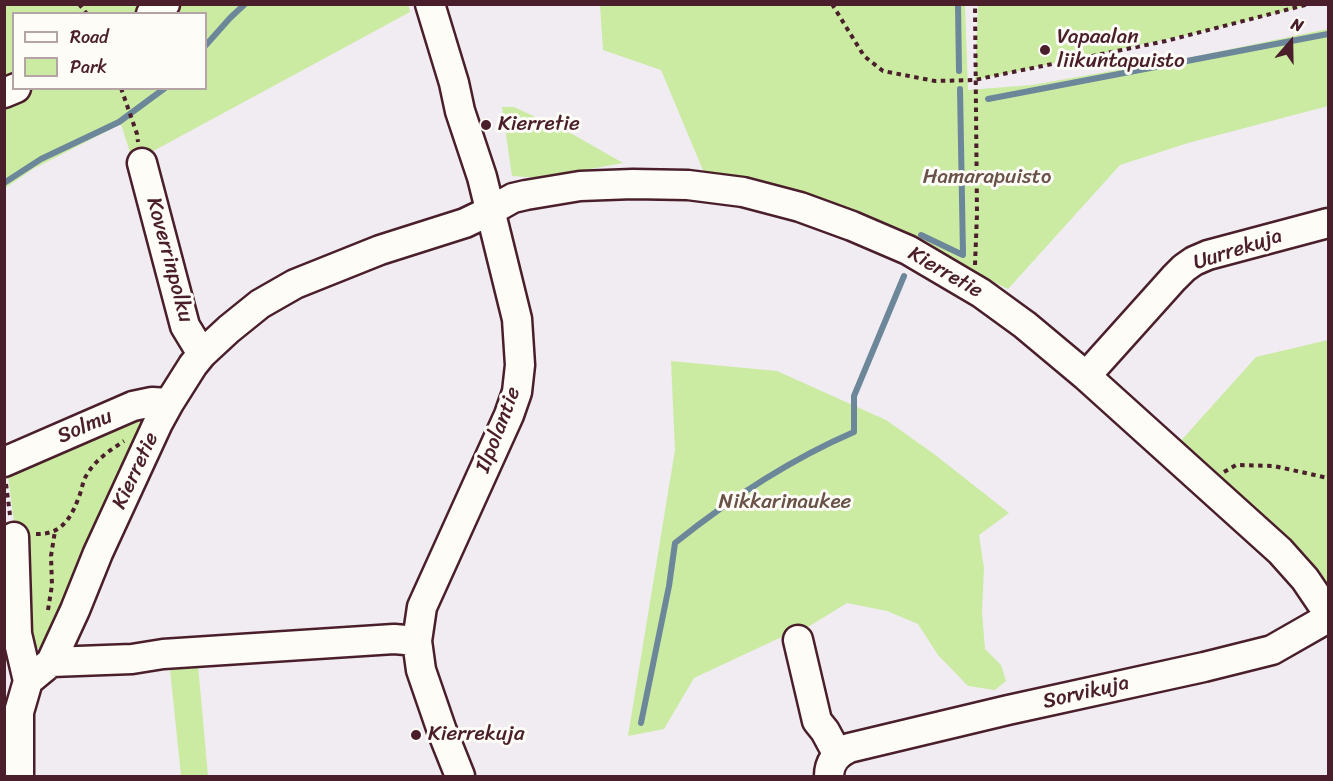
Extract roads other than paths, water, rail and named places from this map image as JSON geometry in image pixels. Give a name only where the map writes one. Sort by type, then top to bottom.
[{"type":"street","name":"Ilpolantie","points":[[430,4],[460,111],[482,177],[517,319],[520,365],[517,392],[508,416],[422,607],[417,641],[421,670],[460,777]]},
{"type":"street","name":"Koverrinpolku","points":[[142,163],[185,326],[202,354]]},
{"type":"street","name":"Kierretie","points":[[28,681],[51,662],[127,490],[169,403],[193,364],[229,329],[260,304],[295,284],[380,250],[465,223],[513,198],[580,186],[686,185],[743,192],[795,204],[908,250],[991,299],[1086,375],[1280,551],[1305,579],[1329,613]]},
{"type":"street","name":"Uurrekuja","points":[[1086,375],[1174,278],[1194,261],[1261,240],[1329,223]]},
{"type":"street","name":"Solmu","points":[[4,462],[133,406],[152,402],[169,403]]},
{"type":"street","points":[[13,534],[17,633],[28,681],[19,712],[19,777]]},
{"type":"street","name":"Sorvikuja","points":[[833,766],[849,748],[1008,710],[1204,668],[1272,650],[1329,618]]},
{"type":"street","points":[[51,662],[132,659],[163,654],[394,639],[417,641]]},
{"type":"street","points":[[798,640],[817,721],[825,731],[833,766]]},
{"type":"waterway","points":[[207,44],[245,4]]},
{"type":"waterway","points":[[958,4],[959,71]]},
{"type":"waterway","points":[[988,99],[1328,34]]},
{"type":"waterway","points":[[921,235],[963,255],[960,89]]},
{"type":"waterway","points":[[4,183],[41,159],[119,122],[162,90]]},
{"type":"waterway","points":[[641,723],[669,586],[675,543],[717,511],[783,468],[854,432],[854,396],[904,276]]},
{"type":"place","name":"Vapaalan liikuntapuisto","points":[[1045,50]]},
{"type":"place","name":"Kierretie","points":[[486,125]]},
{"type":"place","name":"Kierrekuja","points":[[416,735]]},
{"type":"park label","name":"Hamarapuisto","points":[[987,178]]},
{"type":"park label","name":"Nikkarinaukee","points":[[785,503]]}]
